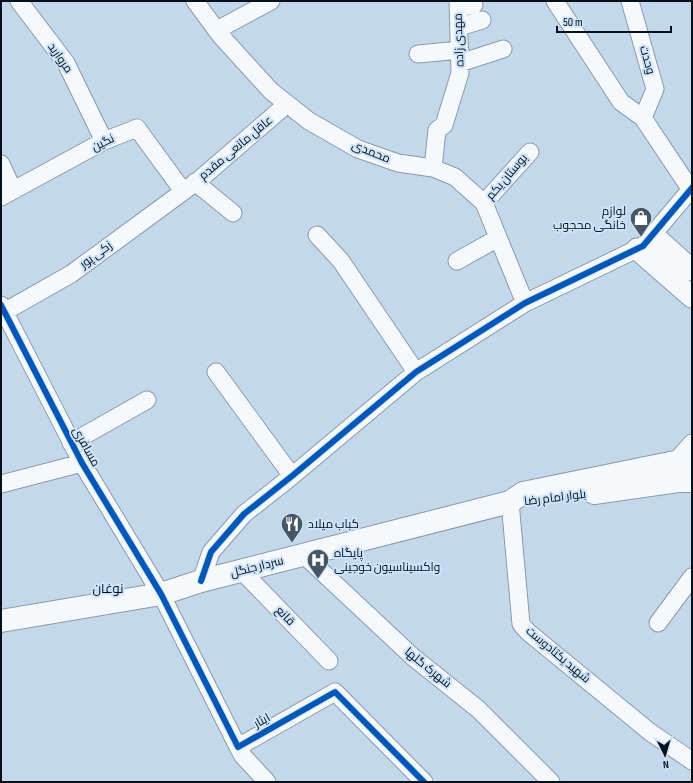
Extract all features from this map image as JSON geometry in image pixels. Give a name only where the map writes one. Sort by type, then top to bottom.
[{"type":"main road","name":"بلوار امام رضا","points":[[510,502],[523,493],[684,472]]},
{"type":"main road","name":"سردار جنگل","points":[[1,621],[160,594],[202,581],[510,502]]},
{"type":"street","name":"مروارید","points":[[19,1],[66,63],[104,141]]},
{"type":"street","name":"محمدی","points":[[195,1],[216,30],[271,91],[309,121],[358,149],[398,163],[433,168],[455,177],[484,203],[525,303]]},
{"type":"street","points":[[216,30],[271,1]]},
{"type":"street","points":[[202,581],[211,552],[244,514],[292,476],[416,372],[525,303],[637,250],[643,246],[691,192],[643,118],[621,102],[556,1]]},
{"type":"street","name":"وحدت","points":[[630,1],[655,89],[643,118]]},
{"type":"street","name":"مهدی زاده","points":[[433,168],[437,130],[444,125],[460,73],[459,27],[463,5]]},
{"type":"street","points":[[459,27],[482,20]]},
{"type":"street","points":[[418,54],[460,57],[503,49]]},
{"type":"street","name":"عاقل مانعی مقدم","points":[[189,186],[287,104]]},
{"type":"street","name":"نگین","points":[[7,193],[104,141],[137,128],[189,186]]},
{"type":"street","name":"بوستان یکم","points":[[484,203],[530,152]]},
{"type":"street","points":[[1,164],[7,193]]},
{"type":"street","points":[[189,186],[233,213]]},
{"type":"street","name":"زکی پور","points":[[3,308],[71,274],[189,186]]},
{"type":"street","points":[[652,235],[692,270]]},
{"type":"street","points":[[316,236],[341,261],[416,372]]},
{"type":"street","points":[[457,261],[498,238]]},
{"type":"street","points":[[637,250],[692,297]]},
{"type":"street","name":"مسافری","points":[[3,308],[71,443],[160,594]]},
{"type":"street","points":[[216,372],[292,476]]},
{"type":"street","points":[[71,443],[147,400]]},
{"type":"street","points":[[684,472],[692,443]]},
{"type":"street","points":[[1,484],[82,463]]},
{"type":"street","name":"شهید یکتادوست","points":[[510,502],[521,624],[528,632],[650,732],[692,761]]},
{"type":"street","name":"شهرک گلها","points":[[304,555],[413,657],[478,709],[551,782]]},
{"type":"street","name":"قانع","points":[[242,571],[328,661]]},
{"type":"street","points":[[658,623],[692,577]]},
{"type":"street","points":[[160,594],[243,756],[267,782]]},
{"type":"street","name":"ایثار","points":[[238,747],[335,692],[424,782]]},
{"type":"cycle path","points":[[201,581],[211,552],[244,514],[292,476],[416,372],[525,303],[643,246],[692,188]]},
{"type":"cycle path","points":[[1,305],[82,463],[161,594],[238,747],[335,692],[424,782]]},
{"type":"place","name":"لوازم خانگی محجوب","points":[[641,238]]},
{"type":"place","name":"کباب میلاد","points":[[292,544]]},
{"type":"place","name":"پایگاه واکسیناسیون خوجینی","points":[[318,580]]},
{"type":"district","name":"نوغان","points":[[108,589]]}]
